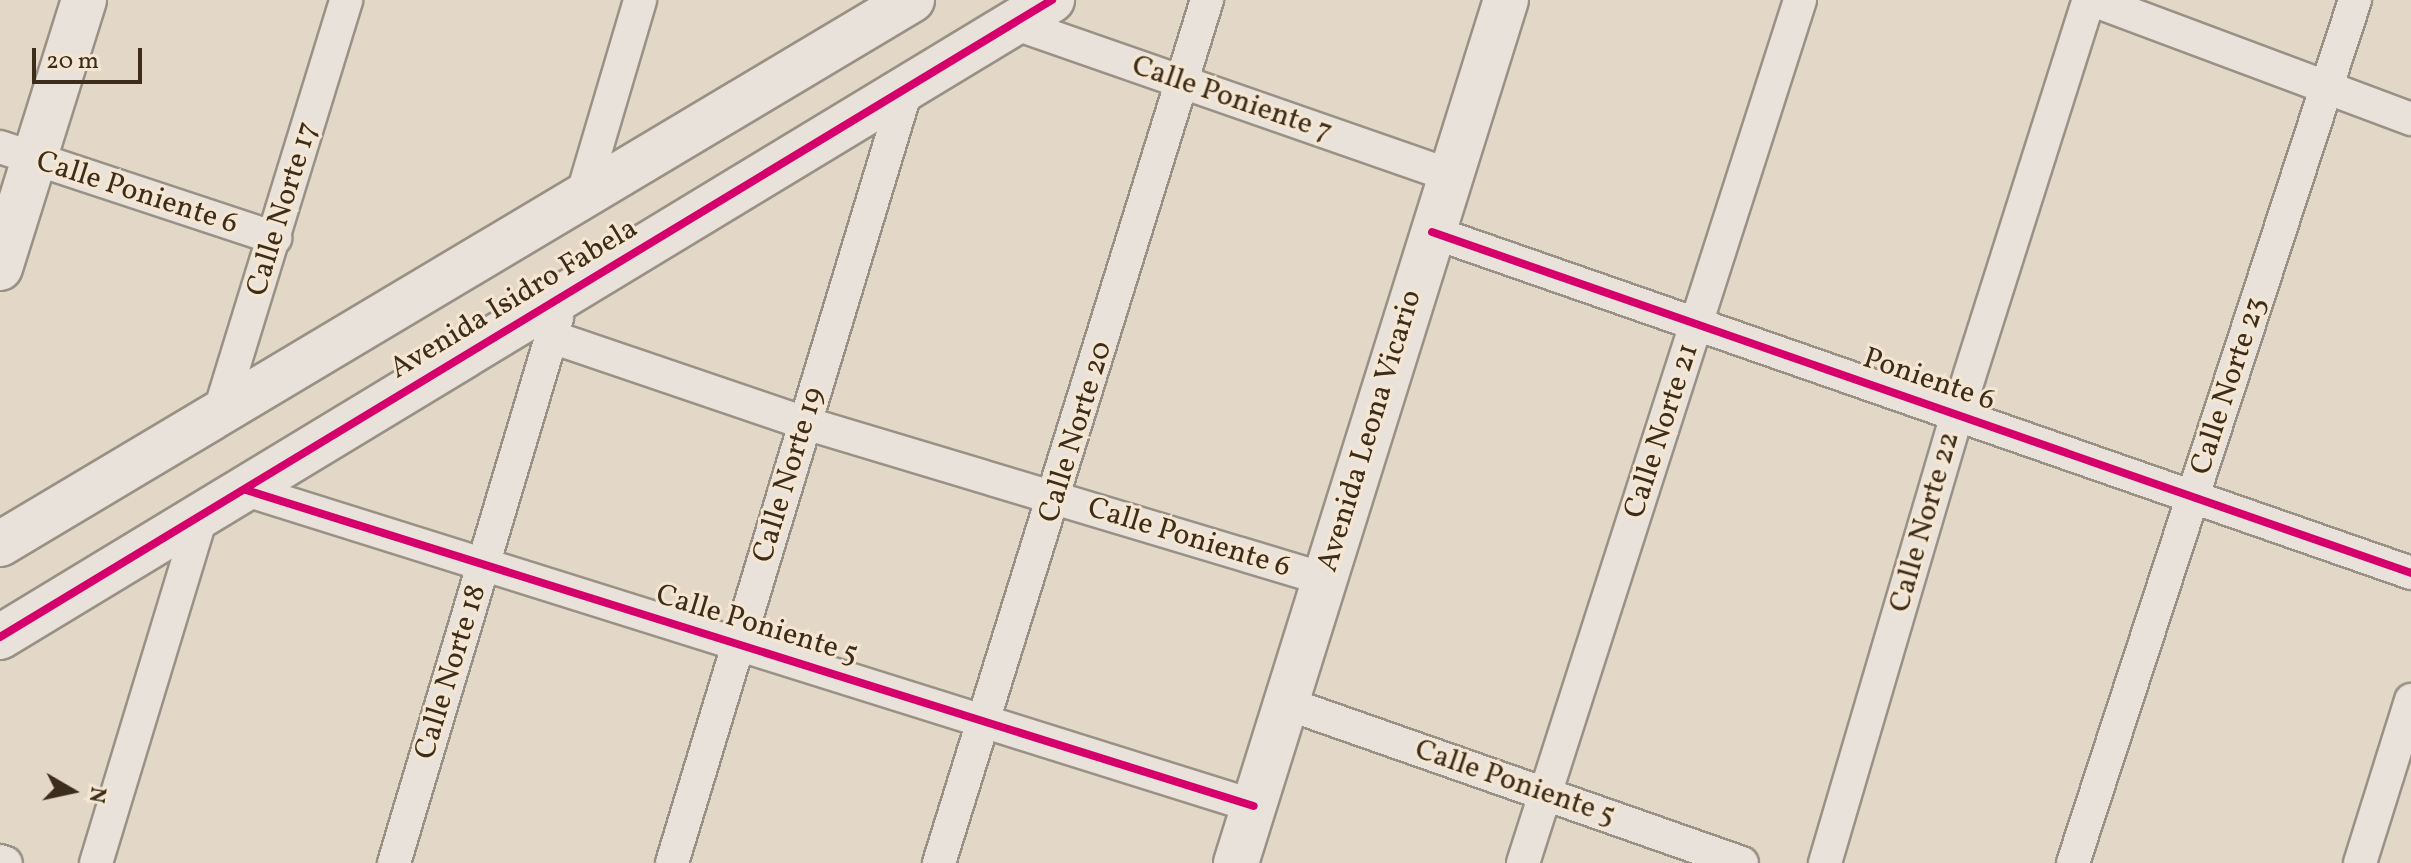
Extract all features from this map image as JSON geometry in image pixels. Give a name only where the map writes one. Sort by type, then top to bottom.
[{"type":"street","points":[[0,268],[18,153],[84,0]]},
{"type":"street","name":"Calle Norte 17","points":[[218,417],[346,0]]},
{"type":"street","points":[[583,193],[640,0]]},
{"type":"street","name":"Avenida Isidro Fabela","points":[[0,544],[218,417],[583,193],[912,0]]},
{"type":"street","name":"Avenida Isidro Fabela","points":[[0,637],[246,490],[558,316],[907,87],[1052,0]]},
{"type":"street","name":"Calle Norte 20","points":[[939,863],[1057,497],[1207,0]]},
{"type":"street","name":"Avenida Leona Vicario","points":[[1236,863],[1506,0]]},
{"type":"street","name":"Calle Norte 21","points":[[1523,863],[1800,0]]},
{"type":"street","points":[[2091,0],[2411,119]]},
{"type":"street","name":"Calle Norte 22","points":[[1825,863],[1957,415],[2091,0]]},
{"type":"street","name":"Calle Norte 23","points":[[2073,863],[2355,0]]},
{"type":"street","name":"Calle Poniente 7","points":[[1013,23],[1450,175]]},
{"type":"street","name":"Calle Norte 19","points":[[672,863],[907,87]]},
{"type":"street","name":"Calle Poniente 6","points":[[18,153],[275,238]]},
{"type":"street","name":"Poniente 6","points":[[1432,232],[2411,573]]},
{"type":"street","name":"Calle Poniente 6","points":[[558,316],[805,423],[1324,579]]},
{"type":"street","name":"Calle Norte 18","points":[[394,863],[558,316]]},
{"type":"street","name":"Calle Poniente 5","points":[[246,490],[1254,806]]},
{"type":"street","points":[[96,863],[201,517]]},
{"type":"street","points":[[2360,863],[2411,700]]},
{"type":"street","name":"Calle Poniente 5","points":[[1288,704],[1742,863]]},
{"type":"street","points":[[0,861],[6,863]]},
{"type":"cycle path","points":[[0,637],[1052,0]]},
{"type":"cycle path","points":[[1432,232],[2411,573]]},
{"type":"cycle path","points":[[246,490],[1254,806]]}]
